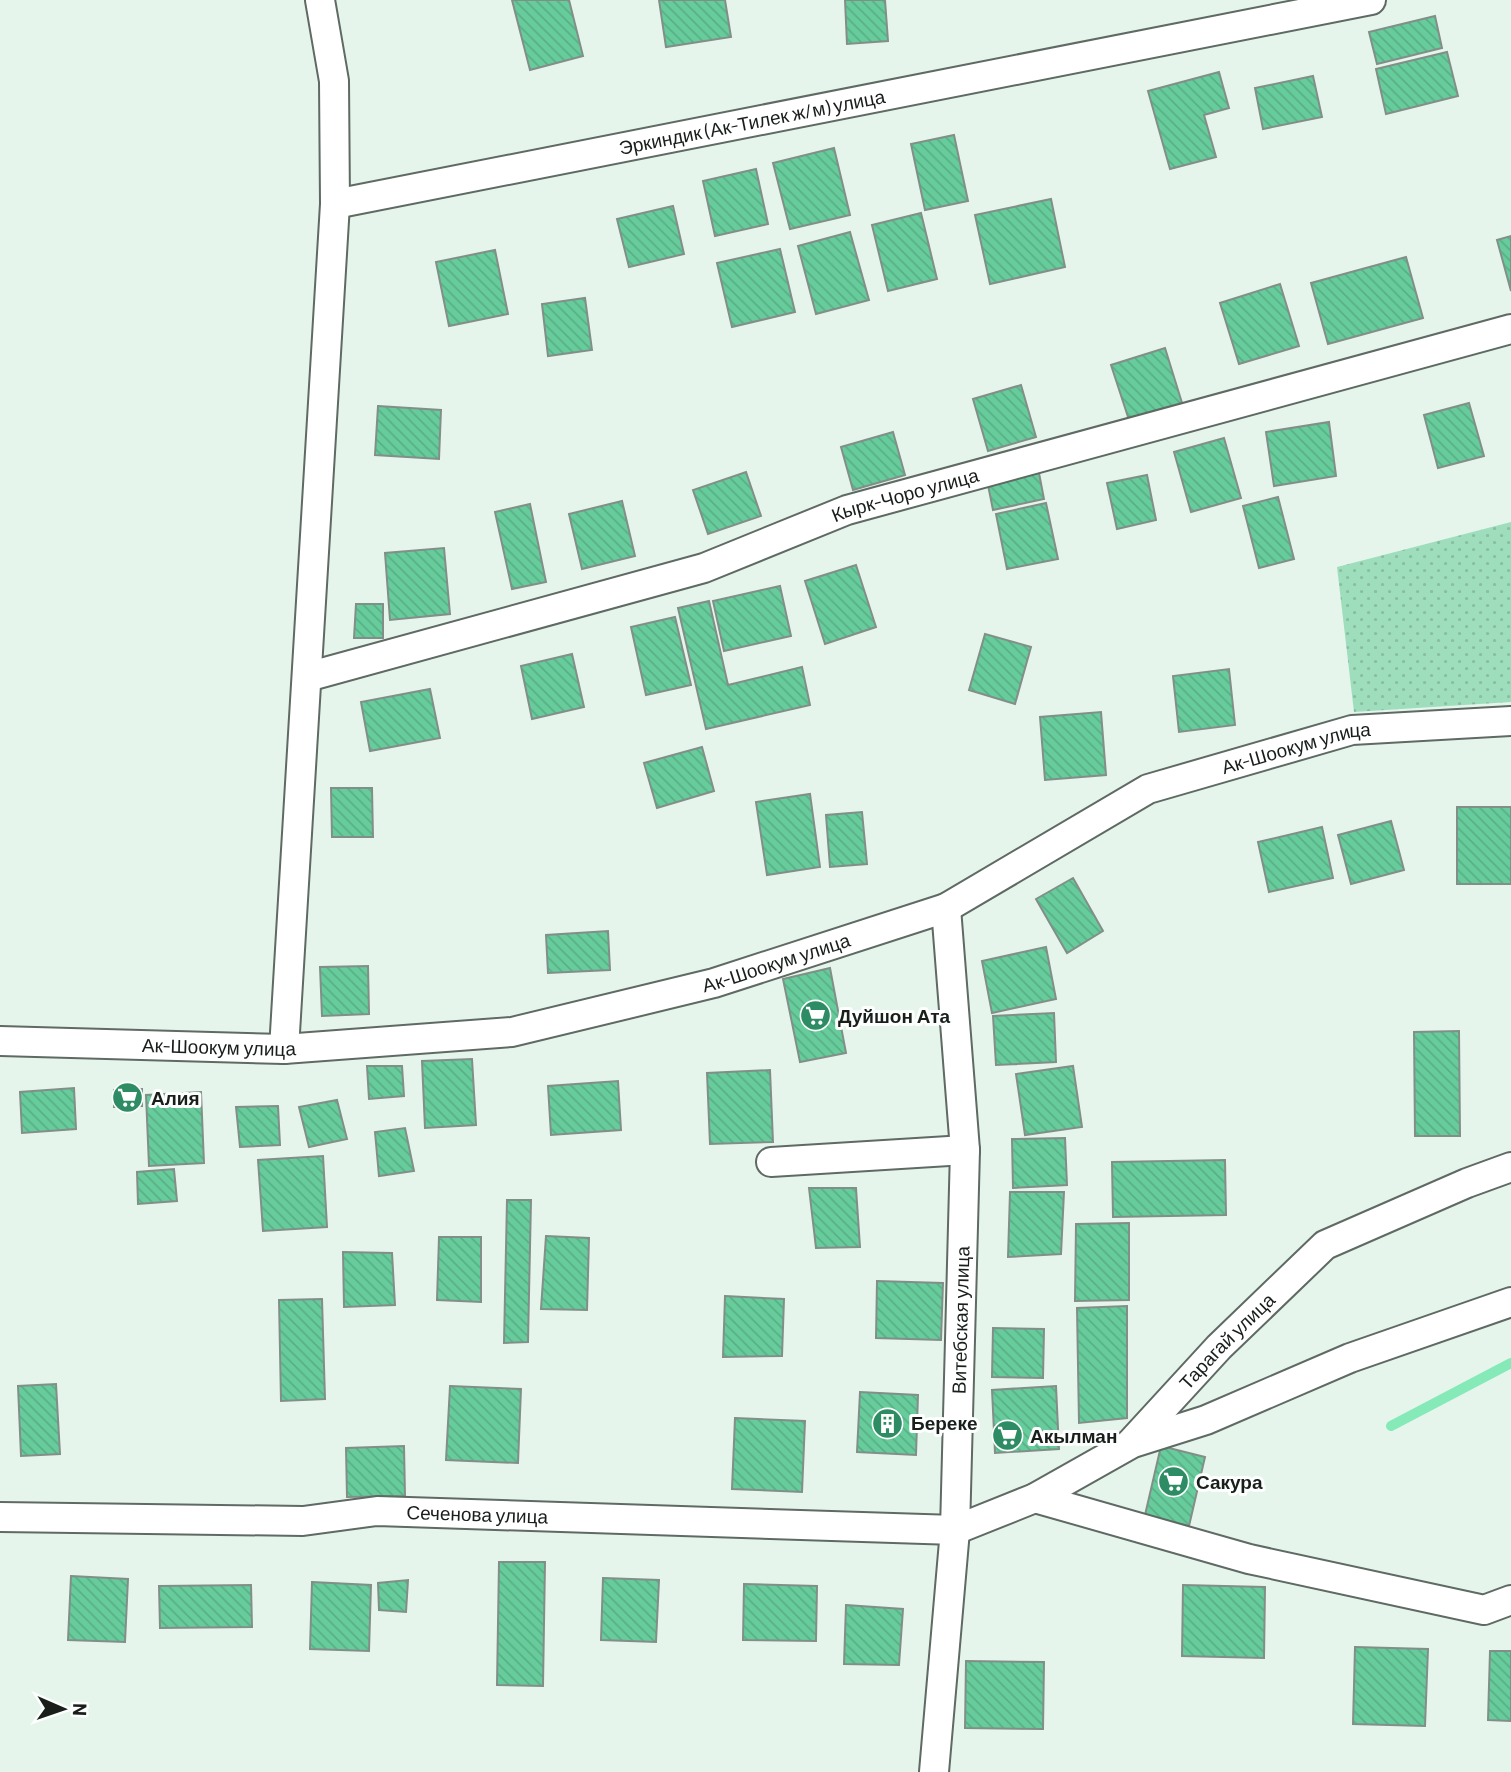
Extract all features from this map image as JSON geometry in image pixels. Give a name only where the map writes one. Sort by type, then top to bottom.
[{"type":"street","points":[[284,1049],[335,204],[334,80],[320,0]]},
{"type":"street","name":"Эркиндик (Ак-Тилек ж/м) улица","points":[[335,204],[1371,0]]},
{"type":"street","name":"Кырк-Чоро улица","points":[[307,677],[704,568],[847,510],[1511,329]]},
{"type":"street","name":"Ак-Шоокум улица","points":[[0,1041],[284,1049],[512,1032],[715,984],[946,908],[1148,789],[1352,730],[1511,721]]},
{"type":"street","name":"Витебская улица","points":[[934,1772],[955,1530],[965,1150],[946,908]]},
{"type":"street","points":[[771,1162],[965,1150]]},
{"type":"street","name":"Тарагай улица","points":[[955,1530],[1035,1498],[1129,1445],[1219,1347],[1325,1245],[1467,1183],[1511,1167]]},
{"type":"street","points":[[1129,1445],[1206,1420],[1350,1358],[1511,1302]]},
{"type":"street","points":[[1035,1498],[1249,1559],[1484,1610],[1511,1600]]},
{"type":"street","name":"Сеченова улица","points":[[0,1517],[303,1521],[377,1511],[955,1530]]},
{"type":"green space","points":[[1511,522],[1511,702],[1354,712],[1337,567]]},
{"type":"building","points":[[512,0],[569,0],[583,56],[530,70]]},
{"type":"building","points":[[659,0],[725,0],[731,37],[666,47]]},
{"type":"building","points":[[845,0],[885,0],[888,41],[847,44]]},
{"type":"building","points":[[1435,16],[1442,48],[1377,64],[1369,32]]},
{"type":"building","points":[[1447,52],[1458,96],[1386,114],[1376,69]]},
{"type":"building","points":[[1219,72],[1229,108],[1204,115],[1216,157],[1170,169],[1148,91]]},
{"type":"building","points":[[1313,76],[1322,117],[1263,129],[1255,88]]},
{"type":"building","points":[[954,135],[968,201],[925,210],[911,144]]},
{"type":"building","points":[[834,148],[850,215],[790,229],[773,163]]},
{"type":"building","points":[[756,169],[768,224],[715,236],[703,181]]},
{"type":"building","points":[[1051,199],[1065,267],[990,284],[975,215]]},
{"type":"building","points":[[673,206],[684,254],[629,267],[617,219]]},
{"type":"building","points":[[921,213],[937,279],[888,291],[872,225]]},
{"type":"building","points":[[850,232],[869,300],[816,314],[798,246]]},
{"type":"building","points":[[1511,236],[1511,291],[1497,240]]},
{"type":"building","points":[[780,249],[795,312],[732,327],[717,263]]},
{"type":"building","points":[[495,250],[508,314],[449,326],[436,262]]},
{"type":"building","points":[[1406,257],[1423,318],[1328,344],[1311,283]]},
{"type":"building","points":[[1280,284],[1299,346],[1239,364],[1220,303]]},
{"type":"building","points":[[585,298],[592,350],[548,356],[542,304]]},
{"type":"building","points":[[1165,348],[1183,406],[1130,423],[1111,365]]},
{"type":"building","points":[[1021,385],[1036,437],[988,451],[973,399]]},
{"type":"building","points":[[1469,403],[1484,456],[1438,468],[1424,415]]},
{"type":"building","points":[[378,406],[441,410],[439,459],[375,455]]},
{"type":"building","points":[[1329,422],[1336,476],[1274,486],[1266,432]]},
{"type":"building","points":[[893,432],[905,475],[853,490],[841,447]]},
{"type":"building","points":[[1224,438],[1241,498],[1191,512],[1174,452]]},
{"type":"building","points":[[746,472],[761,516],[708,534],[693,490]]},
{"type":"building","points":[[1039,473],[1044,499],[993,510],[988,485]]},
{"type":"building","points":[[1147,475],[1156,520],[1117,529],[1107,483]]},
{"type":"building","points":[[1278,497],[1294,559],[1259,568],[1243,506]]},
{"type":"building","points":[[622,501],[635,556],[582,569],[569,514]]},
{"type":"building","points":[[1046,503],[1058,559],[1007,569],[996,514]]},
{"type":"building","points":[[530,504],[546,582],[512,589],[495,512]]},
{"type":"building","points":[[444,548],[450,614],[390,620],[385,553]]},
{"type":"building","points":[[856,565],[876,627],[825,644],[805,581]]},
{"type":"building","points":[[780,586],[791,636],[724,651],[713,601]]},
{"type":"building","points":[[709,601],[728,685],[802,667],[810,705],[706,729],[678,608]]},
{"type":"building","points":[[356,604],[383,604],[383,638],[354,638]]},
{"type":"building","points":[[675,617],[691,685],[646,695],[631,627]]},
{"type":"building","points":[[985,634],[1031,647],[1015,704],[969,690]]},
{"type":"building","points":[[572,654],[584,707],[532,719],[521,666]]},
{"type":"building","points":[[1229,669],[1235,725],[1179,732],[1173,676]]},
{"type":"building","points":[[430,689],[440,738],[370,751],[361,702]]},
{"type":"building","points":[[1101,712],[1106,775],[1045,780],[1040,717]]},
{"type":"building","points":[[702,747],[714,791],[657,808],[644,763]]},
{"type":"building","points":[[331,788],[372,788],[373,837],[332,837]]},
{"type":"building","points":[[810,794],[820,867],[767,875],[756,802]]},
{"type":"building","points":[[1457,807],[1511,807],[1511,884],[1457,884]]},
{"type":"building","points":[[862,812],[867,864],[830,867],[826,815]]},
{"type":"building","points":[[1391,821],[1404,870],[1351,884],[1338,835]]},
{"type":"building","points":[[1322,827],[1333,878],[1269,892],[1258,842]]},
{"type":"building","points":[[1073,878],[1103,931],[1067,953],[1036,899]]},
{"type":"building","points":[[608,931],[610,970],[548,973],[546,935]]},
{"type":"building","points":[[1046,947],[1056,999],[992,1013],[982,961]]},
{"type":"building","points":[[368,966],[369,1014],[322,1016],[320,967]]},
{"type":"building","name":"Дуйшон Ата","points":[[830,968],[846,1053],[800,1062],[783,979]]},
{"type":"building","points":[[1054,1013],[1056,1062],[996,1065],[993,1016]]},
{"type":"building","points":[[1459,1031],[1460,1136],[1415,1136],[1414,1032]]},
{"type":"building","points":[[472,1059],[476,1125],[425,1128],[422,1061]]},
{"type":"building","points":[[367,1066],[402,1066],[404,1096],[369,1099]]},
{"type":"building","points":[[1073,1066],[1082,1127],[1025,1135],[1016,1074]]},
{"type":"building","points":[[770,1070],[773,1142],[710,1144],[707,1073]]},
{"type":"building","points":[[618,1081],[621,1130],[551,1135],[548,1086]]},
{"type":"building","points":[[74,1088],[76,1129],[22,1133],[20,1092]]},
{"type":"building","name":"Алия","points":[[142,1089],[142,1106],[114,1107],[114,1090]]},
{"type":"building","points":[[201,1092],[204,1163],[149,1166],[146,1095]]},
{"type":"building","points":[[337,1100],[347,1139],[309,1147],[299,1107]]},
{"type":"building","points":[[278,1106],[280,1145],[240,1147],[236,1107]]},
{"type":"building","points":[[405,1128],[414,1171],[379,1176],[375,1132]]},
{"type":"building","points":[[1065,1138],[1067,1185],[1013,1188],[1012,1139]]},
{"type":"building","points":[[323,1156],[327,1227],[263,1231],[258,1160]]},
{"type":"building","points":[[1225,1160],[1226,1215],[1113,1217],[1112,1162]]},
{"type":"building","points":[[174,1169],[177,1201],[138,1204],[137,1172]]},
{"type":"building","points":[[809,1188],[856,1188],[860,1247],[816,1248]]},
{"type":"building","points":[[1010,1192],[1064,1192],[1061,1254],[1008,1257]]},
{"type":"building","points":[[507,1200],[531,1200],[528,1342],[504,1343]]},
{"type":"building","points":[[1129,1223],[1129,1300],[1075,1301],[1076,1224]]},
{"type":"building","points":[[546,1236],[589,1238],[587,1310],[541,1309]]},
{"type":"building","points":[[439,1237],[481,1237],[481,1302],[437,1300]]},
{"type":"building","points":[[343,1252],[392,1253],[395,1305],[344,1307]]},
{"type":"building","points":[[877,1281],[943,1283],[941,1340],[876,1338]]},
{"type":"building","points":[[725,1296],[784,1299],[782,1356],[723,1357]]},
{"type":"building","points":[[322,1299],[325,1399],[281,1401],[279,1300]]},
{"type":"building","points":[[1127,1306],[1127,1418],[1079,1423],[1077,1308]]},
{"type":"building","points":[[993,1328],[1044,1329],[1043,1378],[992,1377]]},
{"type":"building","points":[[56,1384],[60,1454],[21,1456],[18,1386]]},
{"type":"building","points":[[450,1386],[521,1389],[518,1463],[446,1460]]},
{"type":"building","points":[[1056,1386],[1059,1449],[995,1453],[992,1390]]},
{"type":"building","name":"Береке","points":[[860,1392],[918,1395],[916,1455],[857,1452]]},
{"type":"building","points":[[735,1418],[805,1421],[802,1492],[732,1489]]},
{"type":"building","points":[[404,1446],[405,1496],[347,1497],[346,1448]]},
{"type":"building","points":[[1161,1446],[1205,1457],[1189,1526],[1145,1515]]},
{"type":"building","points":[[499,1562],[545,1562],[543,1686],[497,1685]]},
{"type":"building","points":[[71,1576],[128,1579],[125,1642],[68,1640]]},
{"type":"building","points":[[603,1578],[659,1580],[656,1642],[601,1640]]},
{"type":"building","points":[[408,1580],[406,1612],[379,1610],[378,1583]]},
{"type":"building","points":[[312,1582],[371,1585],[369,1651],[310,1649]]},
{"type":"building","points":[[744,1584],[817,1586],[816,1641],[743,1640]]},
{"type":"building","points":[[251,1585],[252,1627],[160,1628],[159,1586]]},
{"type":"building","points":[[1183,1585],[1265,1587],[1264,1658],[1182,1656]]},
{"type":"building","points":[[846,1605],[903,1609],[899,1665],[844,1664]]},
{"type":"building","points":[[1355,1647],[1428,1649],[1425,1726],[1353,1724]]},
{"type":"building","points":[[1490,1651],[1511,1651],[1511,1721],[1488,1720]]},
{"type":"building","points":[[966,1661],[1044,1662],[1043,1729],[965,1728]]},
{"type":"waterway","points":[[1391,1426],[1511,1363]]},
{"type":"place","name":"Дуйшон Ата","points":[[815,1016]]},
{"type":"place","name":"Алия","points":[[128,1098]]},
{"type":"place","name":"Береке","points":[[888,1423]]},
{"type":"place","name":"Акылман","points":[[1007,1436]]},
{"type":"place","name":"Сакура","points":[[1173,1482]]}]
